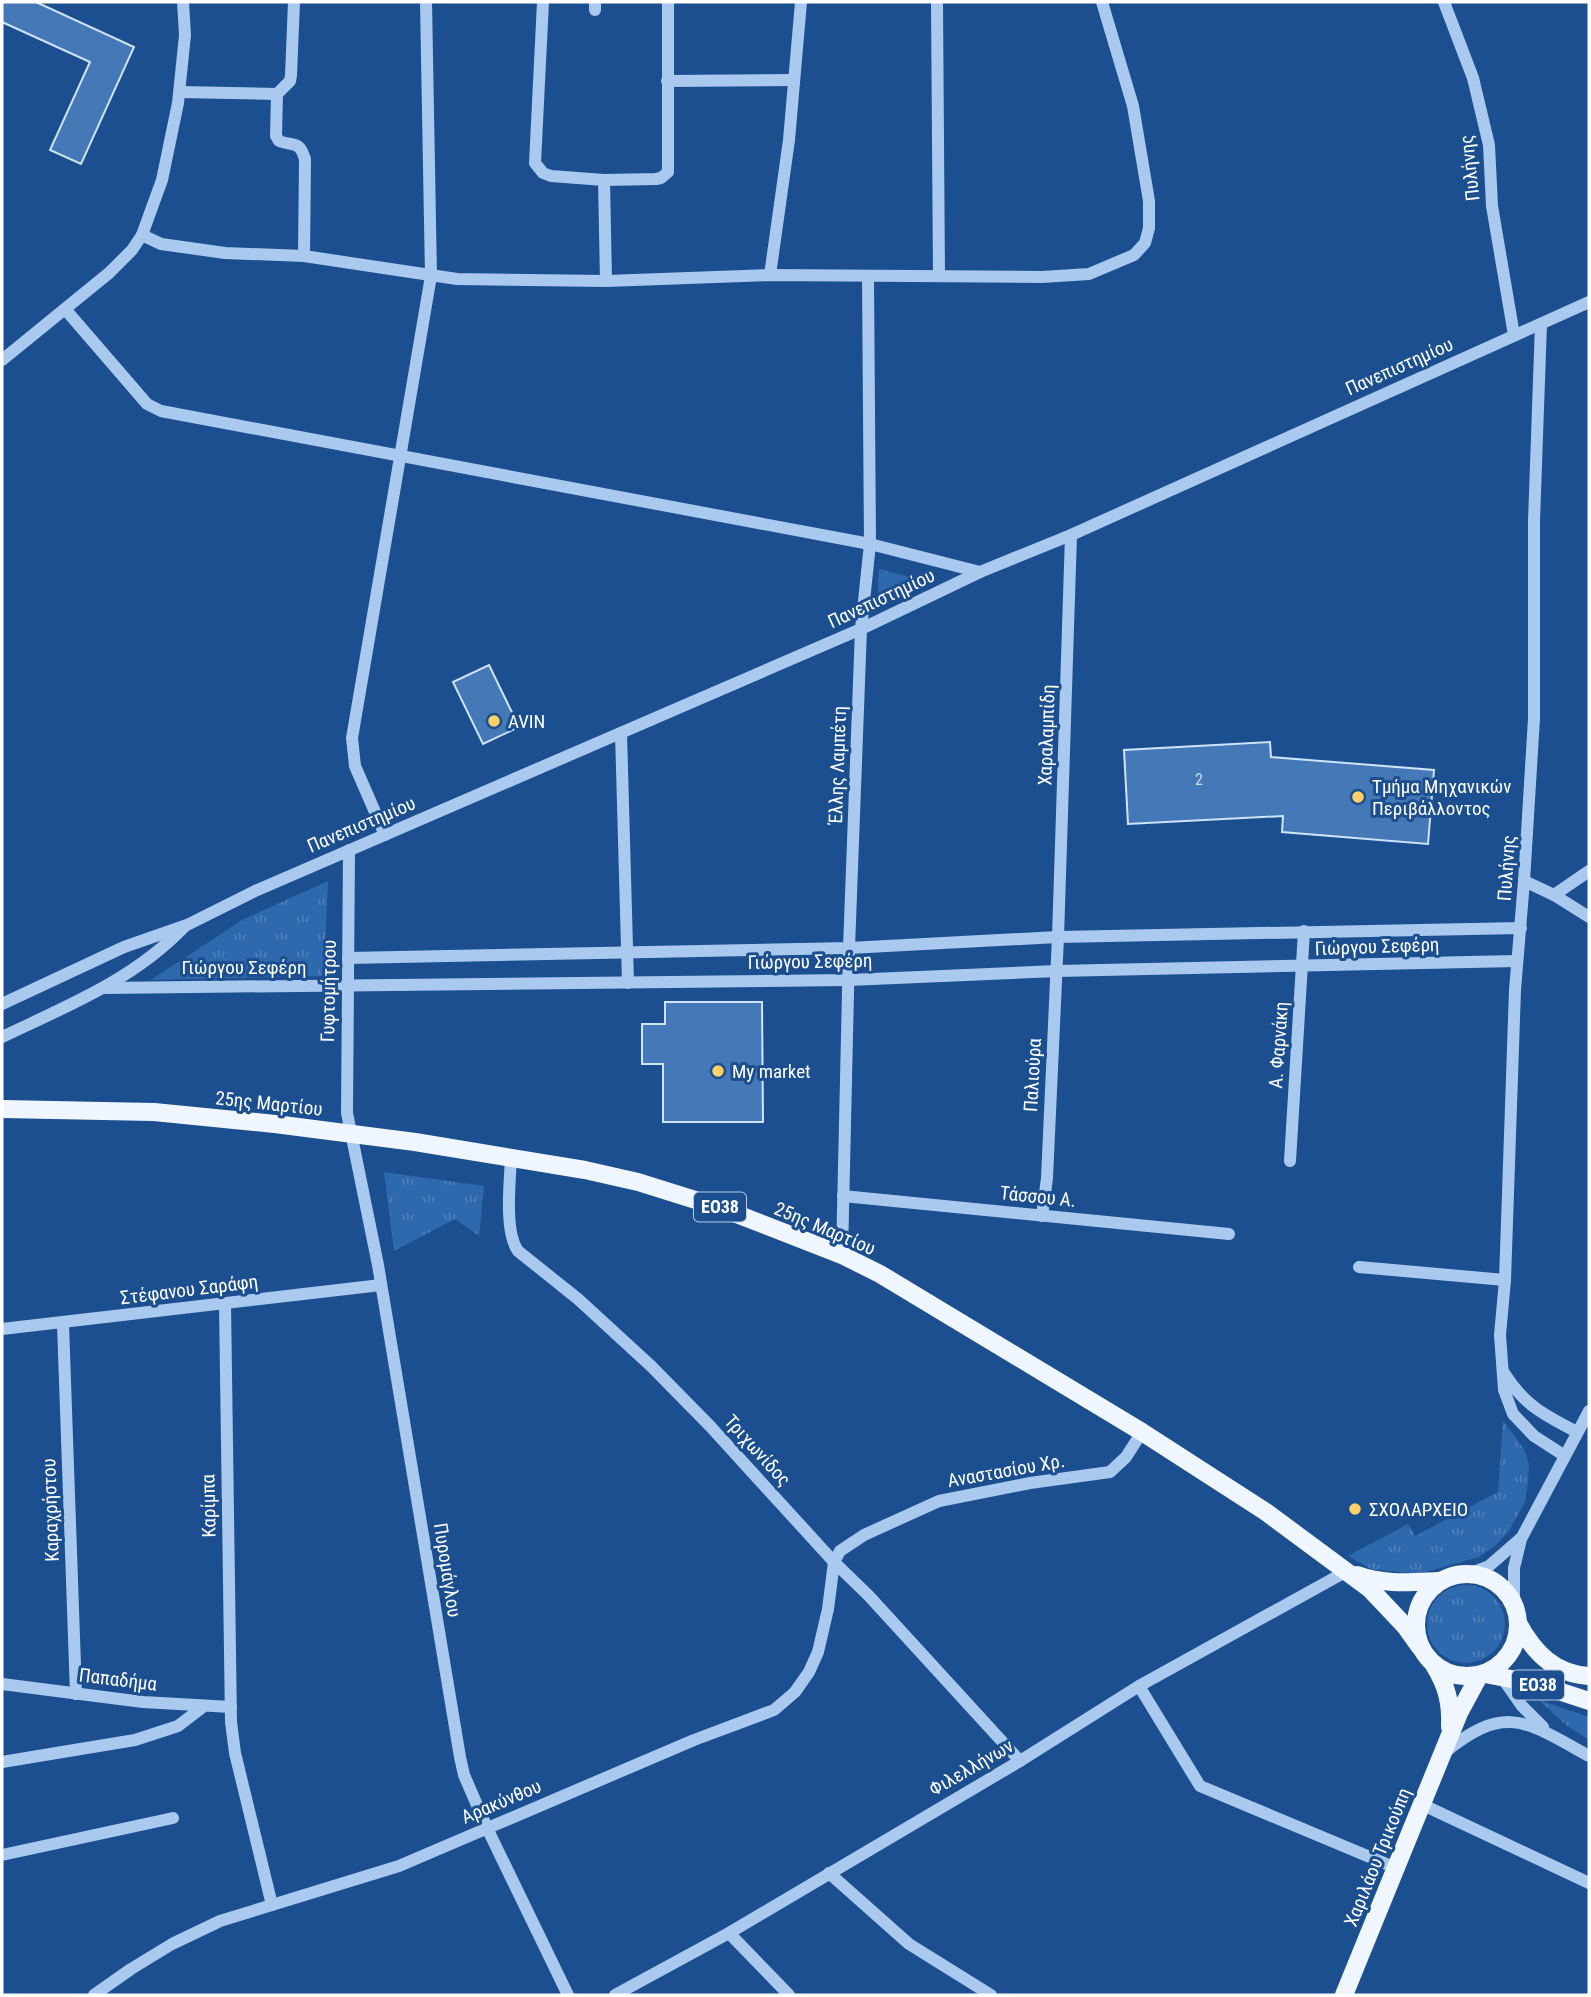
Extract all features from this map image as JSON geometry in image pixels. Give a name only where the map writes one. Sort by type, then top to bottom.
[{"type":"main road","name":"25ης Μαρτίου","points":[[2,1109],[154,1112],[349,1133],[585,1170],[651,1186],[721,1208],[842,1255],[943,1310],[1142,1432],[1247,1499],[1348,1571],[1390,1608],[1420,1647]]},
{"type":"main road","name":"25ης Μαρτίου","points":[[1348,1571],[1370,1580],[1439,1581]]},
{"type":"main road","name":"ΕΟ38","points":[[1439,1581],[1468,1574]]},
{"type":"main road","points":[[1468,1574],[1482,1576],[1495,1583],[1506,1592],[1514,1605]]},
{"type":"main road","points":[[1420,1647],[1415,1618],[1420,1603],[1439,1581]]},
{"type":"main road","name":"ΕΟ38","points":[[1514,1605],[1518,1623],[1532,1647],[1545,1660],[1560,1670],[1589,1676]]},
{"type":"main road","name":"ΕΟ38","points":[[1488,1675],[1513,1648],[1518,1623]]},
{"type":"main road","name":"ΕΟ38","points":[[1420,1647],[1434,1665],[1455,1676],[1488,1675],[1537,1684],[1589,1702]]},
{"type":"main road","name":"Χαριλάου Τρικούπη","points":[[1434,1665],[1445,1683],[1449,1697],[1450,1734]]},
{"type":"main road","name":"Χαριλάου Τρικούπη","points":[[1344,1995],[1450,1734],[1488,1675]]},
{"type":"street","points":[[2,360],[109,273],[132,250],[142,235],[162,180],[180,92],[185,35],[183,2]]},
{"type":"street","points":[[294,2],[291,75],[290,81],[277,94],[277,139],[283,143],[296,144],[305,159],[304,256]]},
{"type":"street","points":[[385,835],[355,766],[352,738],[432,276],[426,2]]},
{"type":"street","points":[[542,2],[535,163],[543,173],[551,176],[604,180],[656,179],[667,172],[668,2]]},
{"type":"street","points":[[770,275],[794,80],[800,2]]},
{"type":"street","points":[[937,2],[939,276]]},
{"type":"street","points":[[142,235],[161,244],[212,251],[304,256],[457,279],[606,281],[770,275],[1069,277],[1089,274],[1134,255],[1148,237],[1149,201],[1133,106],[1101,2]]},
{"type":"street","name":"Πυλήνης","points":[[1444,2],[1473,78],[1489,145],[1492,206],[1514,335]]},
{"type":"street","points":[[667,81],[794,80]]},
{"type":"street","points":[[180,92],[277,94]]},
{"type":"street","points":[[604,180],[606,281]]},
{"type":"street","name":"Έλλης Λαμπέτη","points":[[842,1255],[849,948],[861,629],[870,544],[868,277]]},
{"type":"street","name":"Πανεπιστημίου","points":[[2,1004],[124,947],[187,925],[349,850],[861,629],[980,572],[1071,535],[1589,302]]},
{"type":"street","points":[[65,309],[147,404],[161,411],[870,544],[980,572]]},
{"type":"street","name":"Πυλήνης","points":[[1541,324],[1534,521],[1534,719],[1513,1016],[1505,1280],[1500,1335],[1504,1390],[1513,1414],[1534,1436],[1565,1455]]},
{"type":"street","name":"Χαραλαμπίδη","points":[[1058,937],[1071,535]]},
{"type":"street","points":[[621,733],[628,983]]},
{"type":"street","name":"Γυφτομήτρου","points":[[349,850],[345,1087],[349,1133]]},
{"type":"street","points":[[1554,895],[1589,871]]},
{"type":"street","points":[[1524,881],[1554,895],[1589,917]]},
{"type":"street","name":"Πανεπιστημίου","points":[[2,1037],[104,988],[148,960],[187,925]]},
{"type":"street","name":"Γιώργου Σεφέρη","points":[[348,958],[849,948],[1058,937],[1521,928]]},
{"type":"street","name":"Α. Φαρνάκη","points":[[1290,1160],[1304,931]]},
{"type":"street","name":"Παλιούρα","points":[[1042,1216],[1047,1178],[1058,937]]},
{"type":"street","name":"Γιώργου Σεφέρη","points":[[104,988],[849,980],[1057,971],[1517,961]]},
{"type":"street","name":"Πυρομάγλου","points":[[349,1133],[381,1285],[464,1775],[568,1995]]},
{"type":"street","name":"Τριχωνίδος","points":[[511,1157],[511,1232],[518,1251],[578,1299],[651,1366],[710,1426],[834,1562],[877,1604],[1020,1761]]},
{"type":"street","name":"Τάσσου Α.","points":[[843,1196],[1229,1234]]},
{"type":"street","points":[[1359,1267],[1505,1280]]},
{"type":"street","name":"Στέφανου Σαράφη","points":[[2,1329],[381,1285]]},
{"type":"street","name":"Καρίμπα","points":[[225,1304],[231,1707],[235,1753],[272,1905]]},
{"type":"street","name":"Καραχρήστου","points":[[63,1324],[76,1694]]},
{"type":"street","points":[[1504,1372],[1532,1408],[1577,1432]]},
{"type":"street","points":[[1514,1605],[1514,1568],[1521,1539],[1589,1411]]},
{"type":"street","name":"Αναστασίου Χρ.","points":[[834,1562],[840,1551],[864,1535],[939,1501],[1030,1483],[1110,1472],[1126,1457],[1142,1432]]},
{"type":"street","points":[[1468,1574],[1489,1566],[1521,1539]]},
{"type":"street","name":"Αρακύνθου","points":[[94,1995],[131,1969],[220,1920],[388,1870],[781,1706],[801,1684],[818,1652],[828,1609],[834,1562]]},
{"type":"street","name":"Φιλελλήνων","points":[[615,1995],[729,1933],[1020,1761],[1139,1686],[1348,1571]]},
{"type":"street","points":[[1488,1675],[1552,1735]]},
{"type":"street","name":"Παπαδήμα","points":[[2,1684],[156,1703],[231,1707]]},
{"type":"street","points":[[1139,1686],[1200,1786],[1395,1868]]},
{"type":"street","points":[[2,1762],[135,1740],[178,1726],[204,1706]]},
{"type":"street","points":[[1441,1755],[1472,1732],[1502,1721],[1516,1721],[1552,1735],[1589,1756]]},
{"type":"street","points":[[1421,1804],[1589,1883]]},
{"type":"street","points":[[2,1855],[173,1818]]},
{"type":"street","points":[[829,1873],[909,1944],[983,1993]]},
{"type":"street","points":[[729,1933],[789,1995]]},
{"type":"green space","points":[[879,569],[925,581],[877,603]]},
{"type":"green space","points":[[328,881],[324,976],[151,980],[242,920]]},
{"type":"green space","points":[[384,1172],[484,1186],[479,1236],[455,1219],[394,1251]]},
{"type":"green space","points":[[1503,1421],[1524,1449],[1529,1464],[1528,1483],[1525,1502],[1509,1531],[1495,1546],[1479,1557],[1418,1574],[1371,1569],[1348,1556],[1408,1524],[1415,1536],[1498,1492]]},
{"type":"green space","points":[[1466,1585],[1481,1588],[1493,1597],[1502,1609],[1505,1624],[1502,1639],[1493,1651],[1481,1660],[1466,1663],[1451,1660],[1439,1651],[1430,1639],[1427,1624],[1430,1609],[1439,1597],[1451,1588]]},
{"type":"green space","points":[[1539,1700],[1589,1717],[1589,1740],[1566,1725]]},
{"type":"building","points":[[2,2],[36,2],[134,47],[81,164],[50,150],[90,62],[2,22]]},
{"type":"building","points":[[489,665],[519,727],[483,744],[453,682]]},
{"type":"building","points":[[1270,742],[1271,757],[1434,770],[1428,844],[1282,832],[1283,816],[1128,824],[1124,750]]},
{"type":"building","points":[[665,1002],[762,1002],[763,1122],[663,1122],[663,1064],[642,1064],[642,1024],[665,1024]]},
{"type":"place","name":"AVIN","points":[[494,721]]},
{"type":"place","name":"Τμήμα Μηχανικών Περιβάλλοντος","points":[[1358,797]]},
{"type":"place","name":"My market","points":[[718,1071]]},
{"type":"place","name":"ΣΧΟΛΑΡΧΕΙΟ","points":[[1355,1509]]}]
